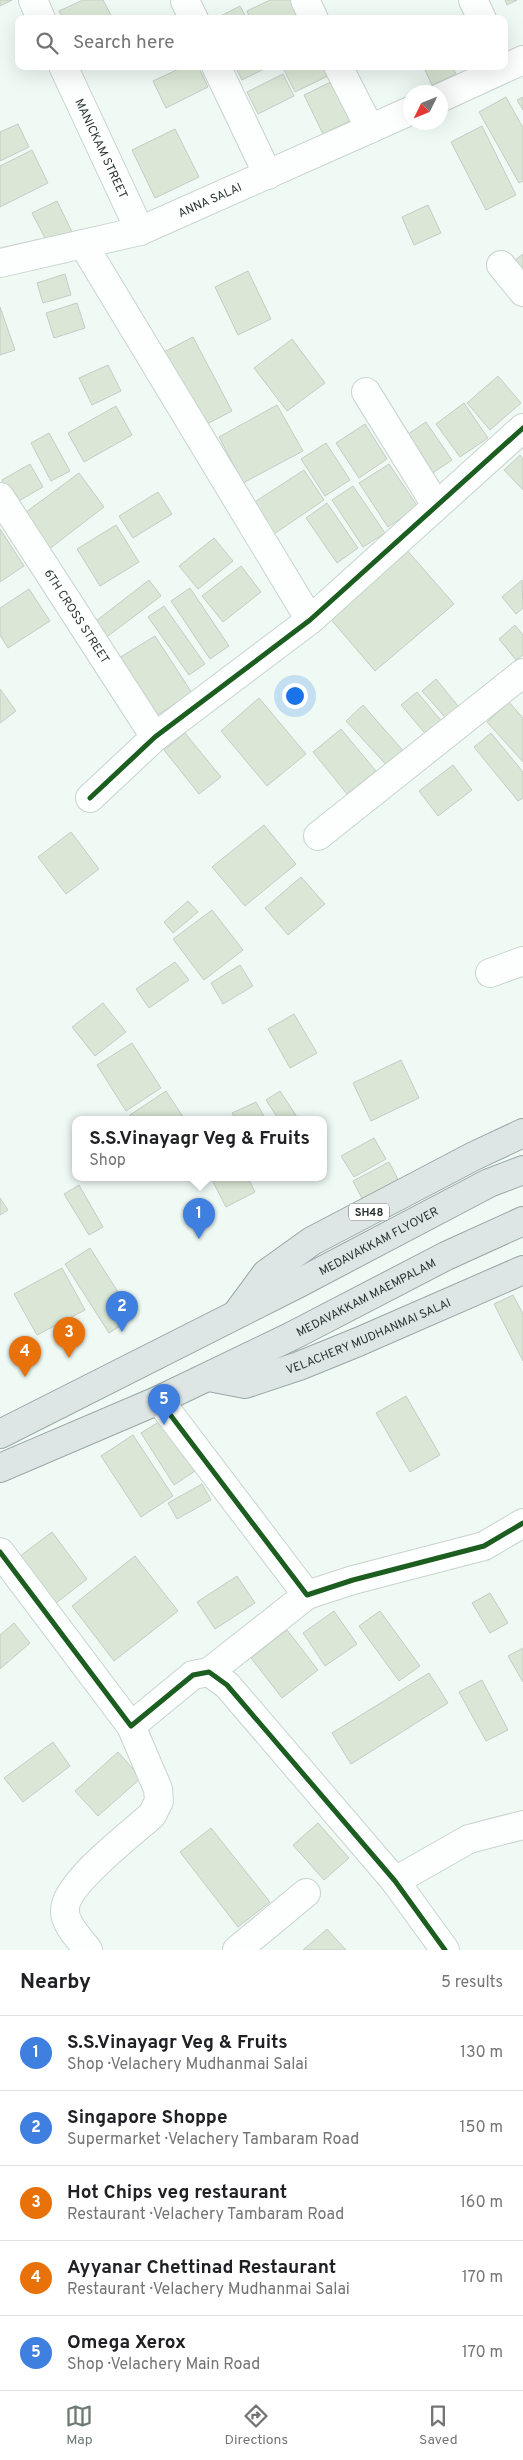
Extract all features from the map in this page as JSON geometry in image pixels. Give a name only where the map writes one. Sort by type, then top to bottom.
[{"type":"main road","name":"SH48","points":[[236,1315],[266,1274],[312,1241],[474,1156],[523,1133]]},
{"type":"main road","name":"MEDAVAKKAM FLYOVER","points":[[0,1434],[236,1315],[489,1183],[523,1170]]},
{"type":"main road","name":"MEDAVAKKAM MAEMPALAM","points":[[0,1468],[209,1377],[446,1256],[523,1221]]},
{"type":"main road","name":"VELACHERY MUDHANMAI SALAI","points":[[209,1377],[245,1384],[299,1366],[523,1270]]},
{"type":"street","points":[[33,0],[40,15]]},
{"type":"street","points":[[305,0],[312,15]]},
{"type":"street","points":[[473,0],[480,15]]},
{"type":"street","name":"MANICKAM STREET","points":[[66,70],[140,231]]},
{"type":"street","points":[[218,70],[268,175]]},
{"type":"street","points":[[340,70],[370,129]]},
{"type":"street","points":[[448,94],[500,70]]},
{"type":"street","name":"ANNA SALAI","points":[[0,263],[140,231],[403,114]]},
{"type":"street","points":[[83,244],[310,620]]},
{"type":"street","points":[[501,265],[523,292]]},
{"type":"street","points":[[366,392],[436,505]]},
{"type":"street","points":[[90,798],[155,737],[310,620],[523,428]]},
{"type":"street","name":"6TH CROSS STREET","points":[[0,497],[155,737]]},
{"type":"street","points":[[318,836],[523,673]]},
{"type":"street","points":[[490,974],[523,960]]},
{"type":"street","points":[[159,1400],[307,1595]]},
{"type":"street","points":[[131,1726],[193,1675],[209,1672],[307,1595],[353,1580],[484,1546],[523,1523]]},
{"type":"street","points":[[0,1552],[131,1726],[158,1789],[158,1801],[152,1815],[79,1880],[66,1900],[64,1912],[72,1930],[88,1950]]},
{"type":"street","points":[[209,1672],[227,1685],[395,1881],[445,1950]]},
{"type":"street","points":[[395,1881],[470,1839],[523,1825]]},
{"type":"street","points":[[237,1950],[306,1893]]},
{"type":"building","points":[[0,0],[12,0],[0,6]]},
{"type":"building","points":[[83,0],[103,0],[111,15],[61,15],[59,11]]},
{"type":"building","points":[[270,0],[294,0],[301,14],[248,15],[247,11]]},
{"type":"building","points":[[505,0],[517,0],[507,5]]},
{"type":"building","points":[[240,6],[245,15],[223,15]]},
{"type":"building","points":[[176,70],[200,70],[208,87],[166,108],[153,81]]},
{"type":"building","points":[[237,70],[262,70],[242,80]]},
{"type":"building","points":[[284,70],[328,70],[330,75],[295,92]]},
{"type":"building","points":[[425,70],[454,70],[456,74],[432,85]]},
{"type":"building","points":[[283,74],[294,96],[258,114],[247,92]]},
{"type":"building","points":[[337,79],[356,118],[323,134],[304,95]]},
{"type":"building","points":[[506,97],[523,128],[523,181],[519,183],[479,112]]},
{"type":"building","points":[[523,97],[523,110],[517,100]]},
{"type":"building","points":[[18,124],[29,147],[0,161],[0,132]]},
{"type":"building","points":[[482,126],[516,195],[486,210],[451,142]]},
{"type":"building","points":[[175,129],[199,177],[155,198],[132,150]]},
{"type":"building","points":[[32,150],[48,183],[0,207],[0,166]]},
{"type":"building","points":[[57,201],[74,236],[50,248],[32,213]]},
{"type":"building","points":[[428,205],[441,233],[414,245],[402,217]]},
{"type":"building","points":[[523,254],[523,278],[510,264]]},
{"type":"building","points":[[248,271],[271,319],[238,335],[215,287]]},
{"type":"building","points":[[65,274],[71,295],[43,303],[37,283]]},
{"type":"building","points":[[77,303],[85,328],[54,338],[46,313]]},
{"type":"building","points":[[0,307],[15,350],[0,355]]},
{"type":"building","points":[[193,337],[232,411],[199,428],[160,354]]},
{"type":"building","points":[[292,339],[325,383],[287,411],[254,368]]},
{"type":"building","points":[[108,365],[121,391],[92,405],[79,378]]},
{"type":"building","points":[[498,376],[521,403],[490,430],[467,403]]},
{"type":"building","points":[[464,403],[488,438],[460,457],[436,424]]},
{"type":"building","points":[[277,405],[303,451],[243,483],[219,437]]},
{"type":"building","points":[[116,406],[132,435],[84,462],[68,433]]},
{"type":"building","points":[[426,422],[452,460],[428,476],[402,438]]},
{"type":"building","points":[[365,424],[387,459],[359,478],[336,443]]},
{"type":"building","points":[[49,433],[70,471],[51,481],[31,443]]},
{"type":"building","points":[[326,443],[350,480],[325,496],[301,459]]},
{"type":"building","points":[[520,455],[523,459],[523,490],[504,470]]},
{"type":"building","points":[[30,464],[43,487],[15,503],[2,480]]},
{"type":"building","points":[[389,464],[418,507],[388,527],[359,483]]},
{"type":"building","points":[[304,470],[324,500],[271,536],[250,505]]},
{"type":"building","points":[[79,473],[104,507],[48,550],[22,515]]},
{"type":"building","points":[[353,486],[385,533],[363,547],[332,500]]},
{"type":"building","points":[[158,492],[172,514],[133,538],[119,516]]},
{"type":"building","points":[[327,503],[358,548],[337,563],[306,518]]},
{"type":"building","points":[[116,525],[139,562],[100,586],[77,549]]},
{"type":"building","points":[[0,529],[24,566],[0,582]]},
{"type":"building","points":[[214,538],[233,561],[198,589],[179,566]]},
{"type":"building","points":[[406,549],[454,604],[375,671],[328,616]]},
{"type":"building","points":[[241,566],[261,592],[223,622],[202,596]]},
{"type":"building","points":[[149,580],[161,596],[104,639],[92,624]]},
{"type":"building","points":[[522,580],[523,608],[516,614],[502,597]]},
{"type":"building","points":[[190,588],[229,646],[210,659],[171,601]]},
{"type":"building","points":[[29,589],[50,621],[8,648],[0,635],[0,608]]},
{"type":"building","points":[[164,606],[205,664],[189,675],[148,617]]},
{"type":"building","points":[[515,625],[523,635],[523,655],[516,660],[499,639]]},
{"type":"building","points":[[155,636],[192,693],[156,716],[119,658]]},
{"type":"building","points":[[436,679],[463,712],[450,723],[422,691]]},
{"type":"building","points":[[0,689],[16,711],[0,723]]},
{"type":"building","points":[[417,692],[444,724],[429,738],[401,705]]},
{"type":"building","points":[[259,698],[306,754],[267,786],[221,731]]},
{"type":"building","points":[[509,702],[523,718],[523,762],[487,722]]},
{"type":"building","points":[[363,705],[406,754],[390,769],[346,721]]},
{"type":"building","points":[[341,729],[376,771],[347,794],[313,752]]},
{"type":"building","points":[[185,733],[221,777],[199,794],[164,750]]},
{"type":"building","points":[[491,733],[523,772],[523,798],[518,801],[474,747]]},
{"type":"building","points":[[453,765],[472,790],[438,816],[419,791]]},
{"type":"building","points":[[264,825],[296,864],[245,906],[212,867]]},
{"type":"building","points":[[71,832],[99,869],[66,894],[38,857]]},
{"type":"building","points":[[301,877],[325,904],[288,935],[265,908]]},
{"type":"building","points":[[188,901],[198,912],[173,933],[164,922]]},
{"type":"building","points":[[212,910],[243,950],[204,980],[173,939]]},
{"type":"building","points":[[175,962],[189,980],[149,1008],[136,989]]},
{"type":"building","points":[[240,965],[253,986],[223,1004],[211,983]]},
{"type":"building","points":[[103,1003],[126,1032],[95,1056],[72,1027]]},
{"type":"building","points":[[294,1014],[317,1053],[290,1068],[268,1029]]},
{"type":"building","points":[[132,1043],[161,1088],[126,1111],[97,1065]]},
{"type":"building","points":[[401,1060],[419,1098],[371,1121],[353,1083]]},
{"type":"building","points":[[166,1091],[182,1116],[131,1116]]},
{"type":"building","points":[[280,1091],[296,1116],[276,1116],[266,1100]]},
{"type":"building","points":[[256,1102],[264,1116],[234,1116],[232,1113]]},
{"type":"building","points":[[374,1138],[386,1159],[354,1177],[341,1156]]},
{"type":"building","points":[[389,1162],[404,1191],[368,1210],[353,1181]]},
{"type":"building","points":[[213,1181],[250,1181],[255,1192],[226,1207]]},
{"type":"building","points":[[79,1185],[103,1227],[89,1235],[64,1194]]},
{"type":"building","points":[[0,1198],[8,1210],[0,1215]]},
{"type":"building","points":[[90,1248],[134,1317],[109,1333],[65,1264]]},
{"type":"building","points":[[62,1268],[85,1310],[37,1335],[14,1294]]},
{"type":"building","points":[[513,1295],[523,1314],[523,1361],[494,1304]]},
{"type":"building","points":[[406,1396],[440,1455],[410,1472],[376,1413]]},
{"type":"building","points":[[165,1418],[198,1469],[174,1485],[141,1433]]},
{"type":"building","points":[[133,1435],[173,1496],[141,1517],[101,1456]]},
{"type":"building","points":[[202,1484],[211,1500],[177,1519],[168,1503]]},
{"type":"building","points":[[52,1532],[87,1579],[51,1607],[15,1560]]},
{"type":"building","points":[[135,1556],[178,1611],[114,1661],[72,1606]]},
{"type":"building","points":[[237,1576],[255,1603],[215,1629],[197,1602]]},
{"type":"building","points":[[490,1593],[508,1623],[490,1633],[472,1603]]},
{"type":"building","points":[[334,1611],[357,1644],[325,1666],[303,1633]]},
{"type":"building","points":[[380,1611],[420,1666],[399,1681],[359,1626]]},
{"type":"building","points":[[14,1623],[30,1643],[0,1669],[0,1635]]},
{"type":"building","points":[[287,1630],[318,1670],[282,1698],[251,1658]]},
{"type":"building","points":[[523,1648],[523,1682],[508,1656]]},
{"type":"building","points":[[429,1673],[448,1703],[351,1764],[332,1733]]},
{"type":"building","points":[[482,1680],[508,1730],[486,1741],[459,1692]]},
{"type":"building","points":[[53,1742],[70,1766],[23,1802],[4,1778]]},
{"type":"building","points":[[118,1752],[141,1778],[98,1816],[75,1791]]},
{"type":"building","points":[[318,1823],[349,1858],[324,1880],[293,1845]]},
{"type":"building","points":[[211,1828],[270,1902],[238,1927],[180,1852]]},
{"type":"building","points":[[327,1929],[346,1950],[303,1950]]},
{"type":"cycle path","points":[[90,798],[155,737],[310,620],[523,428]]},
{"type":"cycle path","points":[[159,1400],[307,1595],[353,1580],[484,1546],[523,1523]]},
{"type":"cycle path","points":[[0,1552],[131,1726],[193,1675],[209,1672],[227,1685],[395,1881],[445,1950]]},
{"type":"place","name":"S.S.Vinayagr Veg & Fruits","points":[[199,1239]]},
{"type":"place","name":"Singapore Shoppe","points":[[122,1332]]},
{"type":"place","name":"Hot Chips veg restaurant","points":[[69,1358]]},
{"type":"place","name":"Ayyanar Chettinad Restaurant","points":[[25,1377]]},
{"type":"place","name":"Omega Xerox","points":[[164,1425]]}]
